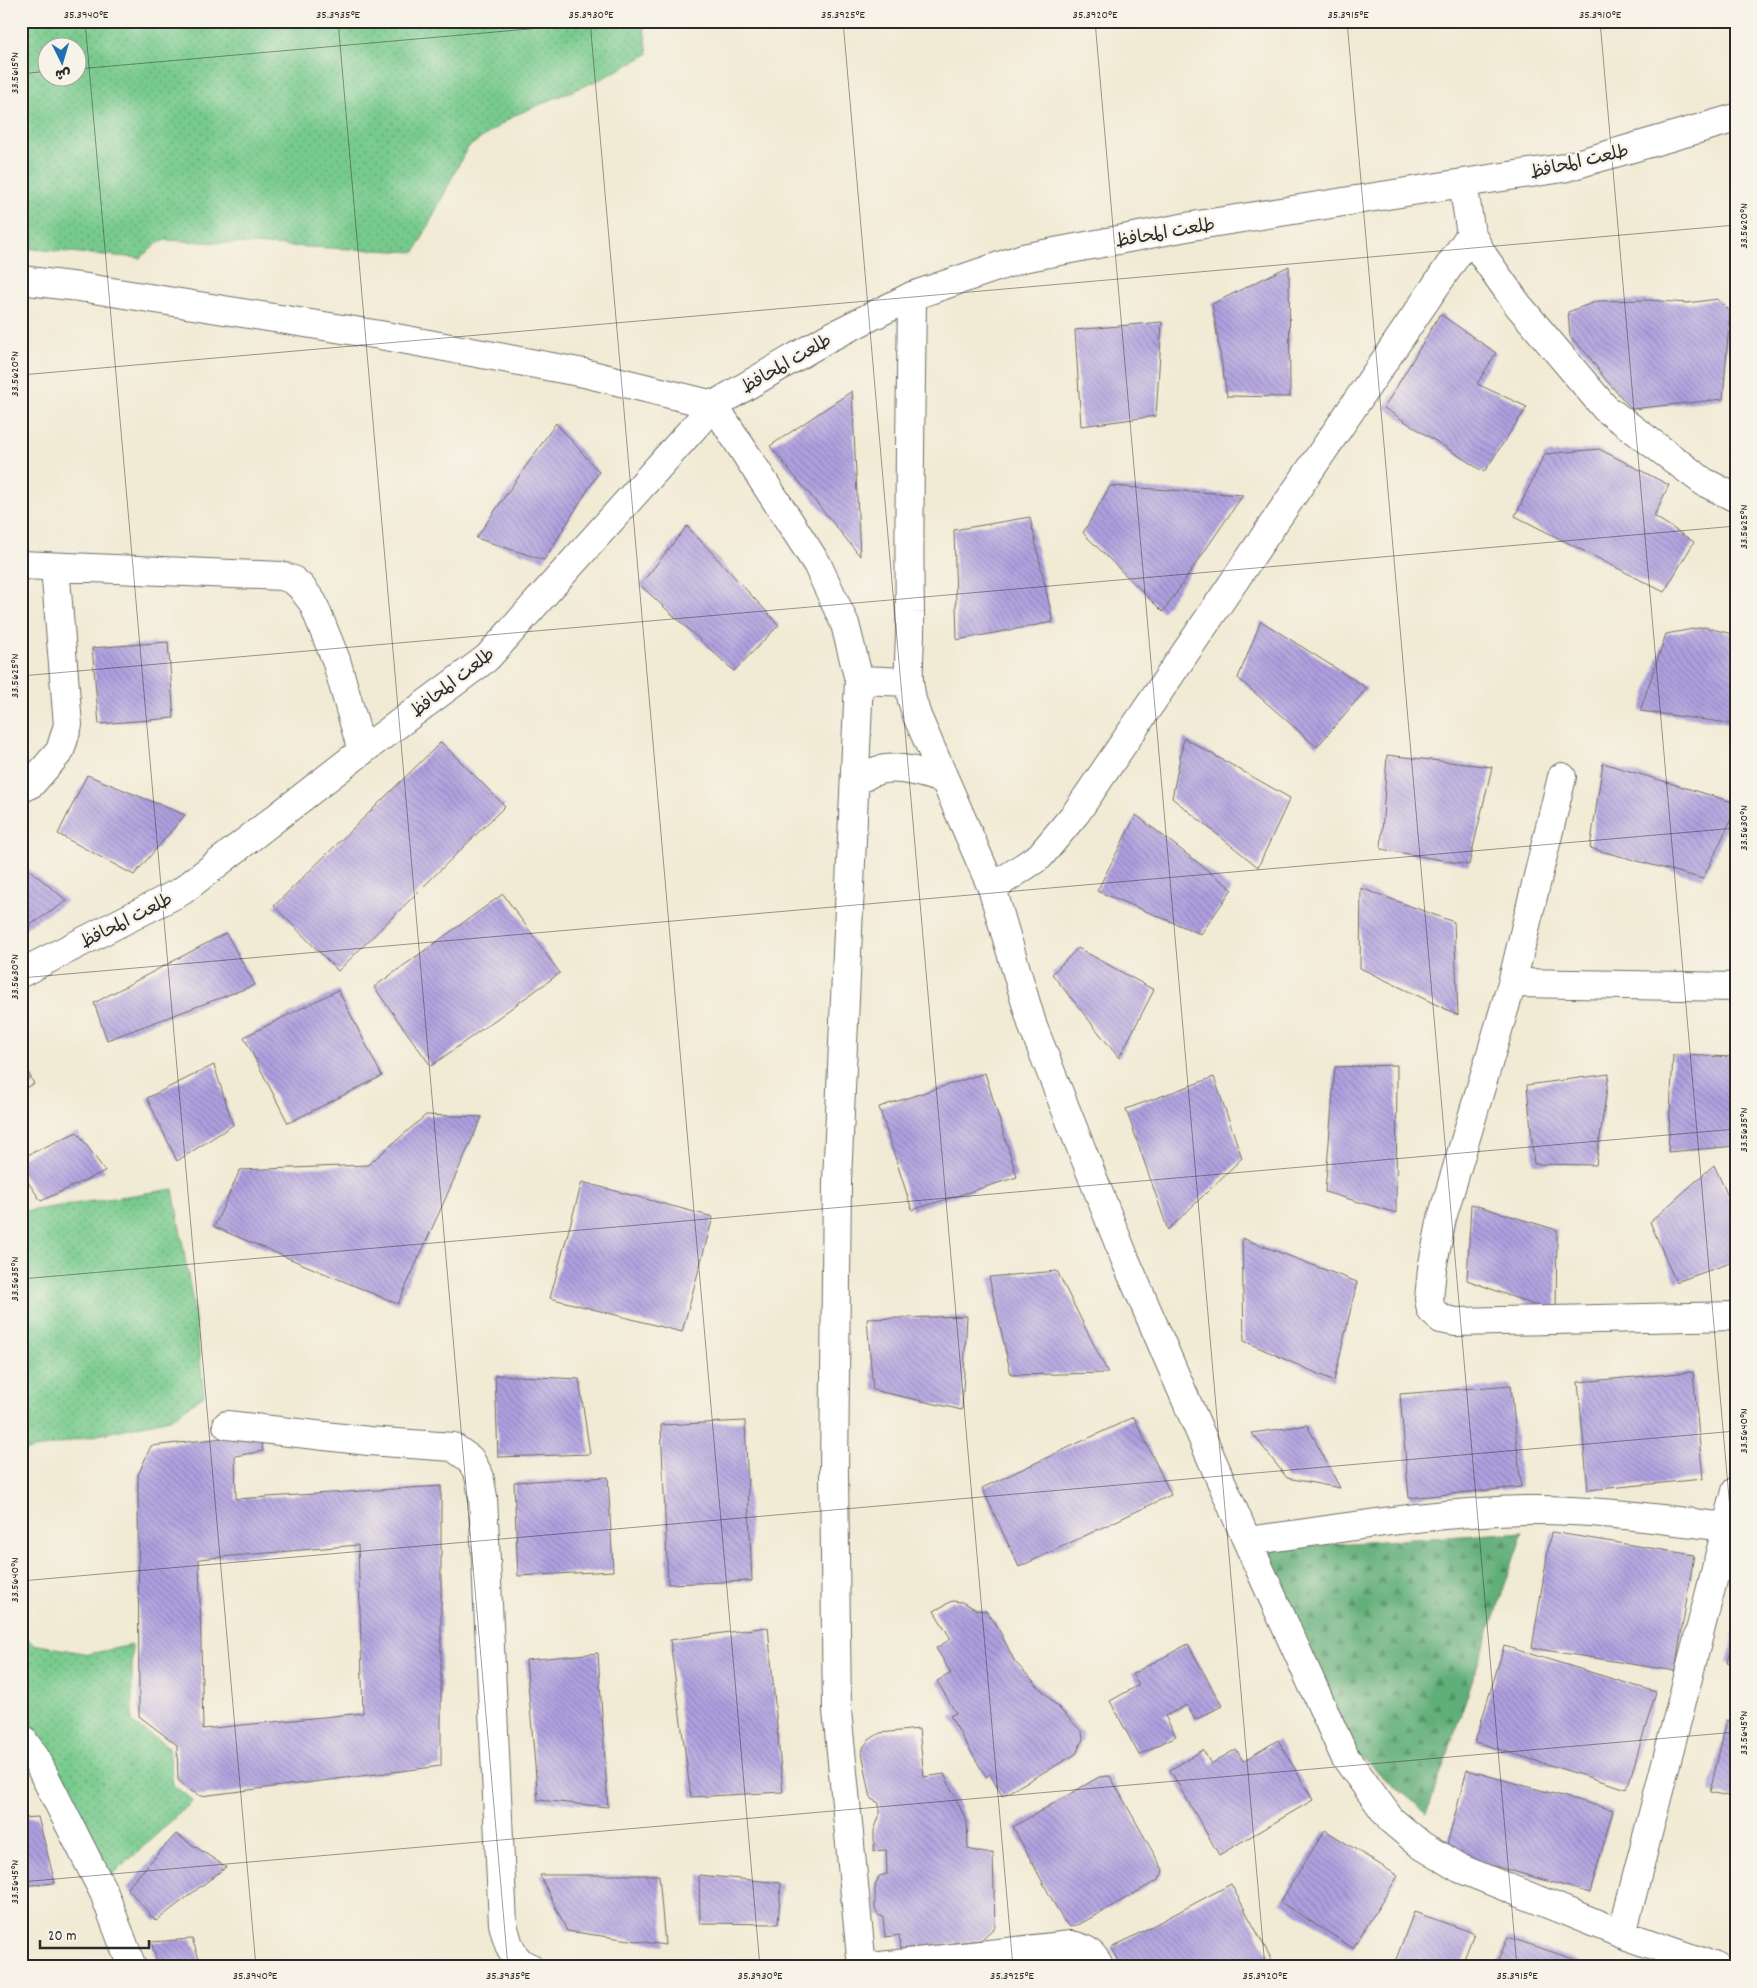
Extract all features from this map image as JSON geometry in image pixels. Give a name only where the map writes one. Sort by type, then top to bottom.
[{"type":"street","name":"طلعت المحافظ","points":[[21,973],[182,891],[362,751],[487,658],[714,405],[828,338],[912,296],[1023,258],[1192,226],[1463,182],[1564,168],[1736,118]]},
{"type":"street","points":[[1463,182],[1471,234],[1484,257],[1518,306],[1605,408],[1704,482],[1736,498]]},
{"type":"street","points":[[992,888],[1040,856],[1076,813],[1471,234]]},
{"type":"street","points":[[21,280],[380,334],[584,373],[714,405],[817,564],[845,624],[859,680],[837,1181],[834,1474],[838,1711],[862,1967]]},
{"type":"street","points":[[912,296],[910,625],[908,658],[912,700],[944,780],[992,888],[1034,1027],[1125,1259],[1247,1541],[1345,1757],[1391,1820],[1421,1845],[1459,1868],[1622,1934],[1716,1967]]},
{"type":"street","points":[[21,565],[282,576],[293,580],[313,603],[336,660],[362,751]]},
{"type":"street","points":[[21,788],[32,783],[60,751],[68,725],[55,567]]},
{"type":"street","points":[[859,680],[909,682]]},
{"type":"street","points":[[855,782],[879,770],[894,769],[926,773],[944,780]]},
{"type":"street","points":[[1562,777],[1512,983],[1442,1218],[1432,1269],[1429,1299],[1431,1310],[1441,1319],[1456,1322],[1736,1316]]},
{"type":"street","points":[[1512,983],[1736,987]]},
{"type":"street","points":[[226,1425],[369,1441],[454,1447],[470,1459],[479,1475],[483,1497],[503,1924],[512,1954],[521,1964],[529,1967]]},
{"type":"street","points":[[1622,1934],[1736,1491]]},
{"type":"street","points":[[1247,1541],[1450,1514],[1526,1510],[1601,1512],[1726,1527]]},
{"type":"street","points":[[21,1738],[34,1757],[104,1893],[132,1967]]},
{"type":"street","points":[[871,1967],[1071,1945],[1084,1948],[1093,1954],[1100,1967]]},
{"type":"green space","points":[[21,21],[643,21],[648,54],[603,78],[515,115],[467,148],[415,252],[162,240],[140,258],[21,248]]},
{"type":"green space","points":[[173,1189],[194,1309],[204,1395],[170,1419],[21,1452],[21,1205],[27,1211]]},
{"type":"green space","points":[[1523,1532],[1427,1813],[1356,1754],[1256,1549]]},
{"type":"green space","points":[[21,1632],[33,1644],[89,1654],[132,1645],[132,1723],[169,1747],[173,1785],[193,1801],[107,1880],[21,1724]]},
{"type":"building","points":[[1289,266],[1290,397],[1227,396],[1212,304]]},
{"type":"building","points":[[1718,299],[1730,311],[1723,399],[1632,409],[1570,336],[1568,312],[1598,301],[1647,300],[1687,303]]},
{"type":"building","points":[[1440,314],[1496,353],[1477,384],[1527,407],[1484,472],[1384,408]]},
{"type":"building","points":[[1162,322],[1156,416],[1081,426],[1075,330]]},
{"type":"building","points":[[852,391],[860,556],[770,446]]},
{"type":"building","points":[[556,423],[599,472],[544,560],[476,538]]},
{"type":"building","points":[[1599,449],[1669,485],[1654,516],[1694,542],[1664,592],[1515,516],[1545,454]]},
{"type":"building","points":[[1110,486],[1243,495],[1163,612],[1083,533]]},
{"type":"building","points":[[1030,517],[1053,622],[957,640],[954,530]]},
{"type":"building","points":[[687,526],[779,625],[734,671],[640,585]]},
{"type":"building","points":[[1261,621],[1367,688],[1317,747],[1238,678]]},
{"type":"building","points":[[1704,627],[1736,635],[1736,724],[1640,711],[1666,634]]},
{"type":"building","points":[[168,642],[174,718],[99,724],[92,648]]},
{"type":"building","points":[[1184,738],[1290,798],[1258,867],[1172,798]]},
{"type":"building","points":[[441,742],[505,806],[338,971],[274,906]]},
{"type":"building","points":[[1387,755],[1492,767],[1469,865],[1381,849]]},
{"type":"building","points":[[1603,763],[1736,803],[1736,809],[1703,879],[1590,848]]},
{"type":"building","points":[[87,775],[185,815],[134,875],[58,834]]},
{"type":"building","points":[[1136,815],[1232,889],[1201,934],[1097,891]]},
{"type":"building","points":[[21,863],[67,901],[21,931]]},
{"type":"building","points":[[1361,888],[1454,922],[1458,1015],[1360,968]]},
{"type":"building","points":[[503,894],[560,973],[431,1066],[374,987]]},
{"type":"building","points":[[226,933],[255,985],[107,1040],[94,1003]]},
{"type":"building","points":[[1078,948],[1154,990],[1119,1058],[1052,974]]},
{"type":"building","points":[[338,990],[382,1076],[288,1123],[244,1037]]},
{"type":"building","points":[[1673,1055],[1736,1057],[1736,1146],[1668,1152]]},
{"type":"building","points":[[21,1058],[34,1084],[21,1090]]},
{"type":"building","points":[[214,1065],[233,1125],[177,1161],[147,1098]]},
{"type":"building","points":[[1397,1065],[1396,1213],[1325,1192],[1335,1067]]},
{"type":"building","points":[[985,1073],[1017,1177],[912,1210],[879,1107]]},
{"type":"building","points":[[1609,1074],[1596,1165],[1534,1164],[1527,1085]]},
{"type":"building","points":[[1214,1077],[1242,1158],[1168,1230],[1126,1109]]},
{"type":"building","points":[[426,1115],[482,1117],[398,1304],[214,1227],[240,1170],[368,1165]]},
{"type":"building","points":[[77,1132],[105,1171],[41,1201],[21,1172],[21,1158]]},
{"type":"building","points":[[1714,1165],[1736,1214],[1736,1261],[1676,1282],[1650,1222]]},
{"type":"building","points":[[582,1182],[713,1217],[682,1332],[550,1298]]},
{"type":"building","points":[[1471,1204],[1557,1230],[1556,1313],[1467,1280]]},
{"type":"building","points":[[1242,1238],[1357,1282],[1334,1381],[1244,1341]]},
{"type":"building","points":[[1057,1271],[1108,1373],[1011,1375],[989,1277]]},
{"type":"building","points":[[967,1316],[962,1410],[873,1390],[867,1319]]},
{"type":"building","points":[[1693,1372],[1703,1479],[1588,1490],[1578,1382]]},
{"type":"building","points":[[495,1375],[579,1379],[590,1454],[498,1457]]},
{"type":"building","points":[[1511,1385],[1521,1487],[1409,1498],[1400,1394]]},
{"type":"building","points":[[1134,1417],[1171,1495],[1019,1567],[982,1488]]},
{"type":"building","points":[[745,1421],[752,1581],[668,1584],[661,1425]]},
{"type":"building","points":[[1307,1425],[1340,1488],[1287,1478],[1252,1433]]},
{"type":"building","points":[[260,1434],[263,1451],[235,1456],[236,1499],[441,1486],[441,1766],[201,1796],[189,1790],[178,1780],[177,1745],[139,1716],[138,1475],[151,1446]],"holes":[[[358,1545],[363,1713],[203,1729],[199,1559]]]},
{"type":"building","points":[[608,1477],[613,1571],[518,1576],[514,1482]]},
{"type":"building","points":[[1551,1532],[1694,1555],[1675,1671],[1532,1648]]},
{"type":"building","points":[[952,1601],[962,1602],[977,1610],[986,1611],[995,1622],[1015,1662],[1082,1732],[1083,1739],[1076,1754],[1002,1796],[990,1774],[986,1777],[950,1716],[956,1713],[937,1681],[951,1673],[936,1648],[951,1639],[934,1611]]},
{"type":"building","points":[[768,1627],[783,1792],[691,1797],[670,1640]]},
{"type":"building","points":[[1736,1632],[1736,1665],[1727,1663]]},
{"type":"building","points":[[1188,1644],[1222,1706],[1195,1720],[1187,1705],[1165,1716],[1176,1736],[1139,1755],[1110,1701],[1139,1685],[1132,1674]]},
{"type":"building","points":[[1504,1646],[1656,1692],[1627,1789],[1475,1742]]},
{"type":"building","points":[[598,1653],[608,1807],[538,1800],[526,1660]]},
{"type":"building","points":[[1727,1720],[1736,1722],[1736,1798],[1710,1792]]},
{"type":"building","points":[[919,1729],[924,1777],[944,1774],[967,1822],[968,1849],[993,1853],[995,1927],[981,1940],[901,1949],[899,1935],[885,1937],[883,1917],[878,1915],[875,1909],[875,1886],[879,1876],[887,1874],[886,1850],[874,1851],[874,1831],[879,1817],[879,1803],[871,1799],[862,1752],[869,1740],[880,1733]]},
{"type":"building","points":[[1278,1740],[1313,1800],[1219,1855],[1170,1770],[1203,1750],[1211,1764],[1236,1749],[1243,1761]]},
{"type":"building","points":[[1467,1770],[1613,1810],[1590,1893],[1445,1852]]},
{"type":"building","points":[[1110,1776],[1163,1870],[1162,1874],[1158,1880],[1080,1924],[1070,1927],[1063,1920],[1013,1827],[1099,1777]]},
{"type":"building","points":[[38,1817],[55,1883],[21,1886],[21,1818]]},
{"type":"building","points":[[1325,1830],[1398,1876],[1353,1948],[1280,1902]]},
{"type":"building","points":[[176,1834],[226,1867],[156,1921],[127,1888]]},
{"type":"building","points":[[540,1875],[659,1875],[665,1945],[567,1931]]},
{"type":"building","points":[[699,1875],[781,1883],[778,1924],[700,1923]]},
{"type":"building","points":[[1231,1884],[1274,1964],[1270,1967],[1121,1967],[1111,1948]]},
{"type":"building","points":[[1414,1912],[1474,1933],[1461,1967],[1393,1967]]},
{"type":"building","points":[[1508,1937],[1573,1959],[1587,1967],[1495,1967]]},
{"type":"building","points":[[192,1939],[202,1967],[159,1967],[151,1942]]}]
